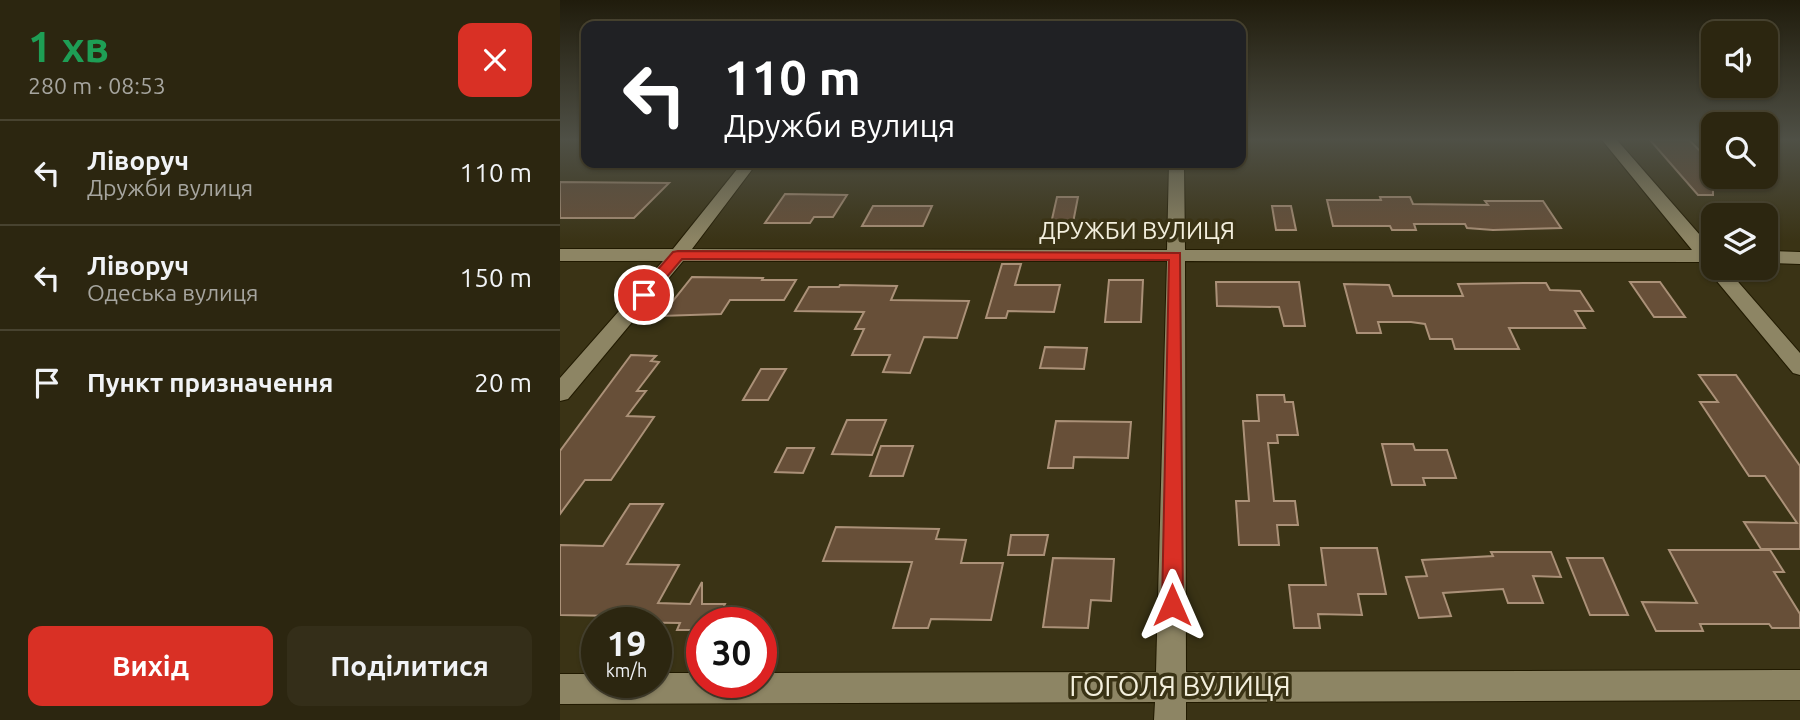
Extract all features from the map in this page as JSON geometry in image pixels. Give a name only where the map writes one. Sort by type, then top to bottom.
[{"type":"street","points":[[560,393],[678,255],[742,174]]},
{"type":"street","points":[[1170,720],[1177,174]]},
{"type":"street","points":[[1638,174],[1701,248]]},
{"type":"street","name":"ДРУЖБИ ВУЛИЦЯ","points":[[560,255],[1176,256],[1701,261]]},
{"type":"street","points":[[1778,257],[1800,258]]},
{"type":"street","points":[[1728,280],[1800,367]]},
{"type":"street","name":"ГОГОЛЯ ВУЛИЦЯ","points":[[560,689],[1800,685]]},
{"type":"building","points":[[1679,174],[1701,174],[1701,189],[1713,189],[1713,195],[1698,195]]},
{"type":"building","points":[[560,182],[669,183],[634,218],[560,218]]},
{"type":"building","points":[[785,194],[847,195],[833,217],[814,217],[810,223],[765,223]]},
{"type":"building","points":[[1057,197],[1078,197],[1072,228],[1050,228]]},
{"type":"building","points":[[1380,197],[1410,197],[1413,204],[1488,205],[1485,201],[1543,201],[1561,228],[1493,230],[1467,228],[1465,224],[1414,224],[1416,230],[1392,230],[1390,226],[1333,226],[1327,200],[1381,200]]},
{"type":"building","points":[[873,206],[932,206],[923,226],[862,226]]},
{"type":"building","points":[[1272,206],[1291,206],[1296,230],[1276,230]]},
{"type":"building","points":[[1002,264],[1021,264],[1015,285],[1060,285],[1054,312],[1008,311],[1006,318],[986,318]]},
{"type":"building","points":[[692,277],[796,280],[784,300],[730,300],[721,314],[661,316]]},
{"type":"building","points":[[1109,280],[1143,280],[1141,322],[1105,322]]},
{"type":"building","points":[[1216,282],[1299,282],[1305,326],[1284,326],[1279,307],[1217,306]]},
{"type":"building","points":[[1630,282],[1660,282],[1685,317],[1654,317]]},
{"type":"building","points":[[1546,283],[1550,290],[1580,291],[1593,311],[1575,311],[1585,328],[1509,328],[1519,349],[1455,349],[1452,339],[1430,339],[1425,324],[1411,322],[1378,322],[1381,333],[1357,333],[1344,284],[1389,285],[1393,296],[1463,296],[1458,284]]},
{"type":"building","points":[[897,286],[891,300],[969,301],[957,338],[924,337],[910,373],[883,372],[890,355],[852,355],[864,329],[855,329],[864,312],[795,311],[809,287]]},
{"type":"building","points":[[1045,347],[1087,348],[1084,369],[1040,368]]},
{"type":"building","points":[[631,355],[656,356],[651,361],[659,362],[637,391],[646,391],[627,416],[654,417],[611,480],[585,480],[560,514],[560,451]]},
{"type":"building","points":[[761,369],[786,369],[768,400],[743,400]]},
{"type":"building","points":[[1699,375],[1736,375],[1800,466],[1800,549],[1761,549],[1744,522],[1797,523],[1765,476],[1749,476],[1700,402],[1718,402]]},
{"type":"building","points":[[1257,395],[1284,395],[1285,402],[1293,402],[1298,435],[1277,435],[1278,443],[1268,443],[1274,501],[1295,501],[1298,525],[1277,525],[1279,545],[1239,545],[1236,501],[1249,501],[1243,421],[1259,421]]},
{"type":"building","points":[[847,420],[886,420],[872,455],[832,454]]},
{"type":"building","points":[[1056,421],[1131,422],[1128,458],[1074,457],[1073,468],[1048,468]]},
{"type":"building","points":[[1382,444],[1413,444],[1415,450],[1447,450],[1456,478],[1423,478],[1425,485],[1392,485]]},
{"type":"building","points":[[881,446],[913,446],[903,476],[870,476]]},
{"type":"building","points":[[787,448],[814,448],[803,473],[775,472]]},
{"type":"building","points":[[630,504],[663,504],[627,564],[679,565],[658,603],[690,604],[702,582],[702,604],[725,604],[724,607],[686,607],[686,630],[677,630],[680,623],[672,623],[672,607],[581,607],[581,615],[560,615],[560,545],[603,546]]},
{"type":"building","points":[[836,527],[939,529],[936,539],[966,540],[961,563],[1003,563],[991,620],[931,619],[928,628],[893,628],[912,562],[823,561]]},
{"type":"building","points":[[1011,535],[1048,535],[1044,555],[1008,555]]},
{"type":"building","points":[[1321,548],[1377,548],[1386,594],[1358,594],[1362,615],[1318,614],[1320,628],[1294,628],[1289,585],[1326,585]]},
{"type":"building","points":[[1669,550],[1770,550],[1784,572],[1774,572],[1800,614],[1800,628],[1772,628],[1769,624],[1700,624],[1703,631],[1656,631],[1642,602],[1697,603]]},
{"type":"building","points":[[1491,552],[1551,552],[1561,577],[1533,576],[1543,603],[1508,603],[1503,589],[1443,593],[1451,616],[1419,618],[1406,577],[1427,576],[1422,560],[1493,556]]},
{"type":"building","points":[[1053,558],[1114,559],[1111,601],[1091,600],[1088,628],[1043,627]]},
{"type":"building","points":[[1567,558],[1603,558],[1628,615],[1590,615]]},
{"type":"route","points":[[644,295],[678,255],[1176,256],[1172,605]]}]
